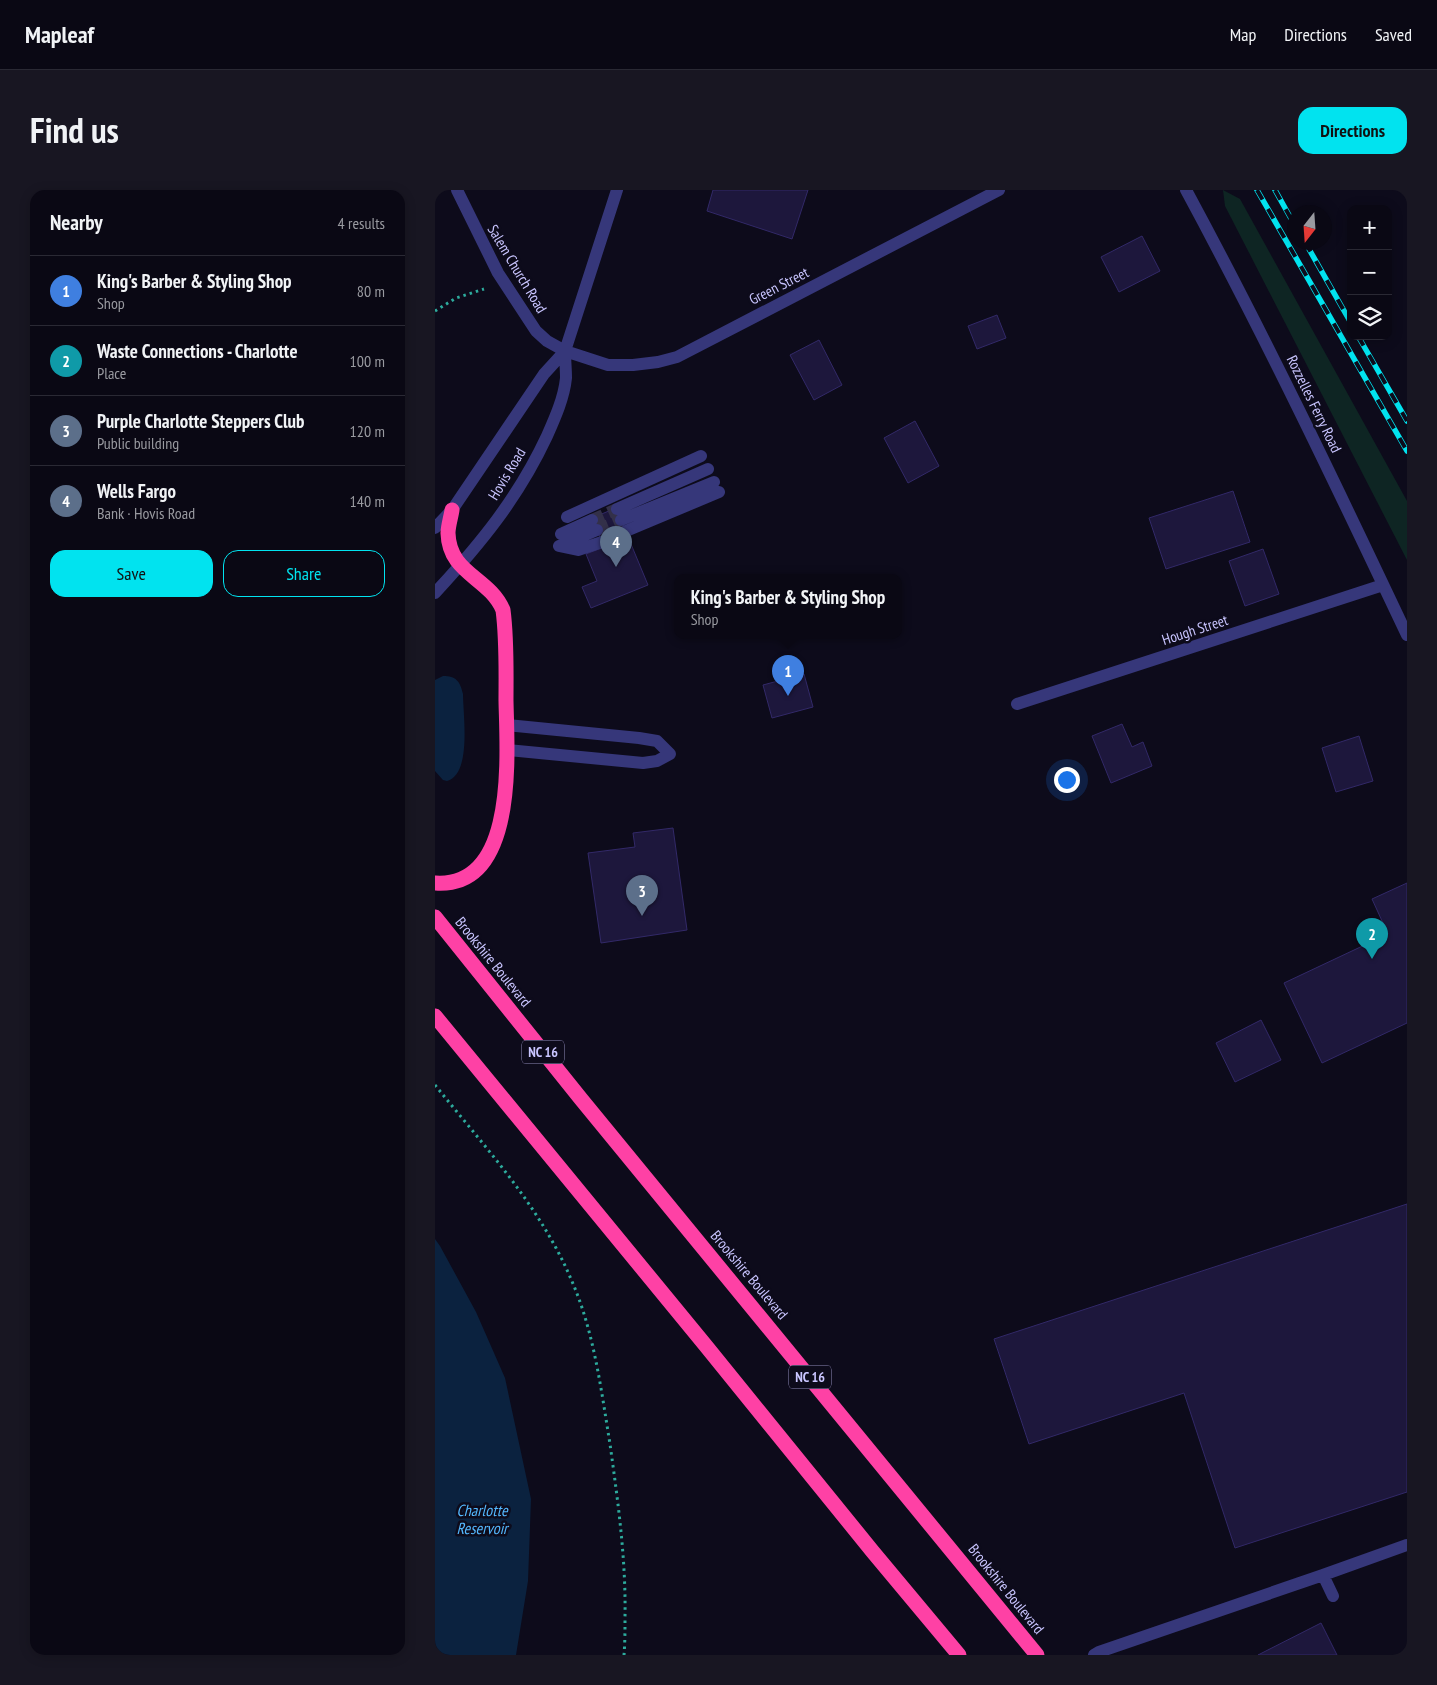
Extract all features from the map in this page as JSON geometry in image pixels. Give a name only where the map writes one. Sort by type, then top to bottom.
[{"type":"highway","points":[[435,884],[452,882],[470,874],[483,862],[493,844],[500,829],[503,813],[507,750],[503,610],[493,592],[456,561],[450,547],[448,532],[452,510]]},
{"type":"highway","name":"Brookshire Boulevard","points":[[435,917],[581,1099],[1037,1655]]},
{"type":"highway","points":[[435,1016],[959,1655]]},
{"type":"street","name":"Salem Church Road","points":[[457,190],[489,257],[523,312],[541,336],[565,351]]},
{"type":"street","name":"Hovis Road","points":[[435,593],[502,516],[536,460],[553,423],[566,379],[565,351],[617,190]]},
{"type":"street","name":"Green Street","points":[[565,351],[608,365],[649,363],[677,356],[999,190]]},
{"type":"street","name":"Rozzelles Ferry Road","points":[[1186,190],[1237,284],[1407,635]]},
{"type":"street","name":"Hovis Road","points":[[435,528],[452,510],[544,374],[565,351]]},
{"type":"street","points":[[567,517],[701,456]]},
{"type":"street","points":[[707,469],[621,520],[717,487]]},
{"type":"street","points":[[597,531],[578,550],[560,540],[597,531]]},
{"type":"street","name":"Hough Street","points":[[1017,704],[1383,585]]},
{"type":"street","points":[[507,725],[657,741],[670,754],[657,761],[643,763],[507,750]]},
{"type":"street","points":[[1094,1655],[1407,1545]]},
{"type":"street","points":[[1323,1574],[1333,1596]]},
{"type":"path","points":[[435,311],[456,298],[484,289]]},
{"type":"path","points":[[435,1085],[518,1189],[549,1236],[571,1279],[590,1332],[604,1406],[620,1512],[625,1585],[624,1655]]},
{"type":"green space","points":[[1223,190],[1240,199],[1407,501],[1407,560],[1225,206]]},
{"type":"water","points":[[443,676],[454,678],[460,686],[463,694],[465,729],[463,756],[460,767],[455,776],[447,781],[443,780],[435,771],[435,680]]},
{"type":"water","name":"Charlotte Reservoir","points":[[435,1239],[476,1312],[505,1378],[531,1499],[528,1581],[516,1655],[435,1655]]},
{"type":"building","points":[[713,190],[808,190],[792,239],[707,211]]},
{"type":"building","points":[[1142,236],[1160,271],[1119,292],[1101,257]]},
{"type":"building","points":[[997,315],[1006,338],[977,349],[968,326]]},
{"type":"building","points":[[819,340],[842,385],[814,400],[790,355]]},
{"type":"building","points":[[915,421],[939,466],[908,483],[884,438]]},
{"type":"building","points":[[1233,491],[1250,542],[1166,569],[1149,518]]},
{"type":"building","points":[[616,508],[648,585],[591,608],[582,587],[597,581],[586,554],[604,547],[592,518]]},
{"type":"building","points":[[1263,549],[1279,594],[1245,606],[1229,561]]},
{"type":"building","points":[[804,674],[813,707],[772,718],[763,685]]},
{"type":"building","points":[[1122,724],[1132,747],[1143,742],[1152,766],[1111,783],[1092,736]]},
{"type":"building","points":[[1359,736],[1373,781],[1336,792],[1322,748]]},
{"type":"building","points":[[673,828],[687,930],[601,943],[588,853],[635,847],[633,833]]},
{"type":"building","points":[[1407,883],[1407,1023],[1322,1063],[1284,983],[1388,934],[1372,899]]},
{"type":"building","points":[[1261,1020],[1281,1060],[1235,1082],[1216,1043]]},
{"type":"building","points":[[1407,1204],[1407,1492],[1235,1548],[1184,1393],[1029,1444],[994,1339]]},
{"type":"building","points":[[1321,1623],[1337,1655],[1258,1655]]},
{"type":"tunnel","points":[[592,520],[617,509]]},
{"type":"tunnel","points":[[597,530],[621,520]]},
{"type":"tunnel","points":[[602,542],[626,531]]},
{"type":"railway","points":[[1257,190],[1407,451]]},
{"type":"railway","points":[[1275,190],[1287,211]]},
{"type":"railway","points":[[1310,250],[1347,316]]},
{"type":"railway","points":[[1360,340],[1407,421]]},
{"type":"place","name":"Wells Fargo","points":[[616,567]]},
{"type":"place","name":"King's Barber & Styling Shop","points":[[788,696]]},
{"type":"place","name":"Purple Charlotte Steppers Club","points":[[642,916]]},
{"type":"place","name":"Waste Connections - Charlotte","points":[[1372,959]]}]
